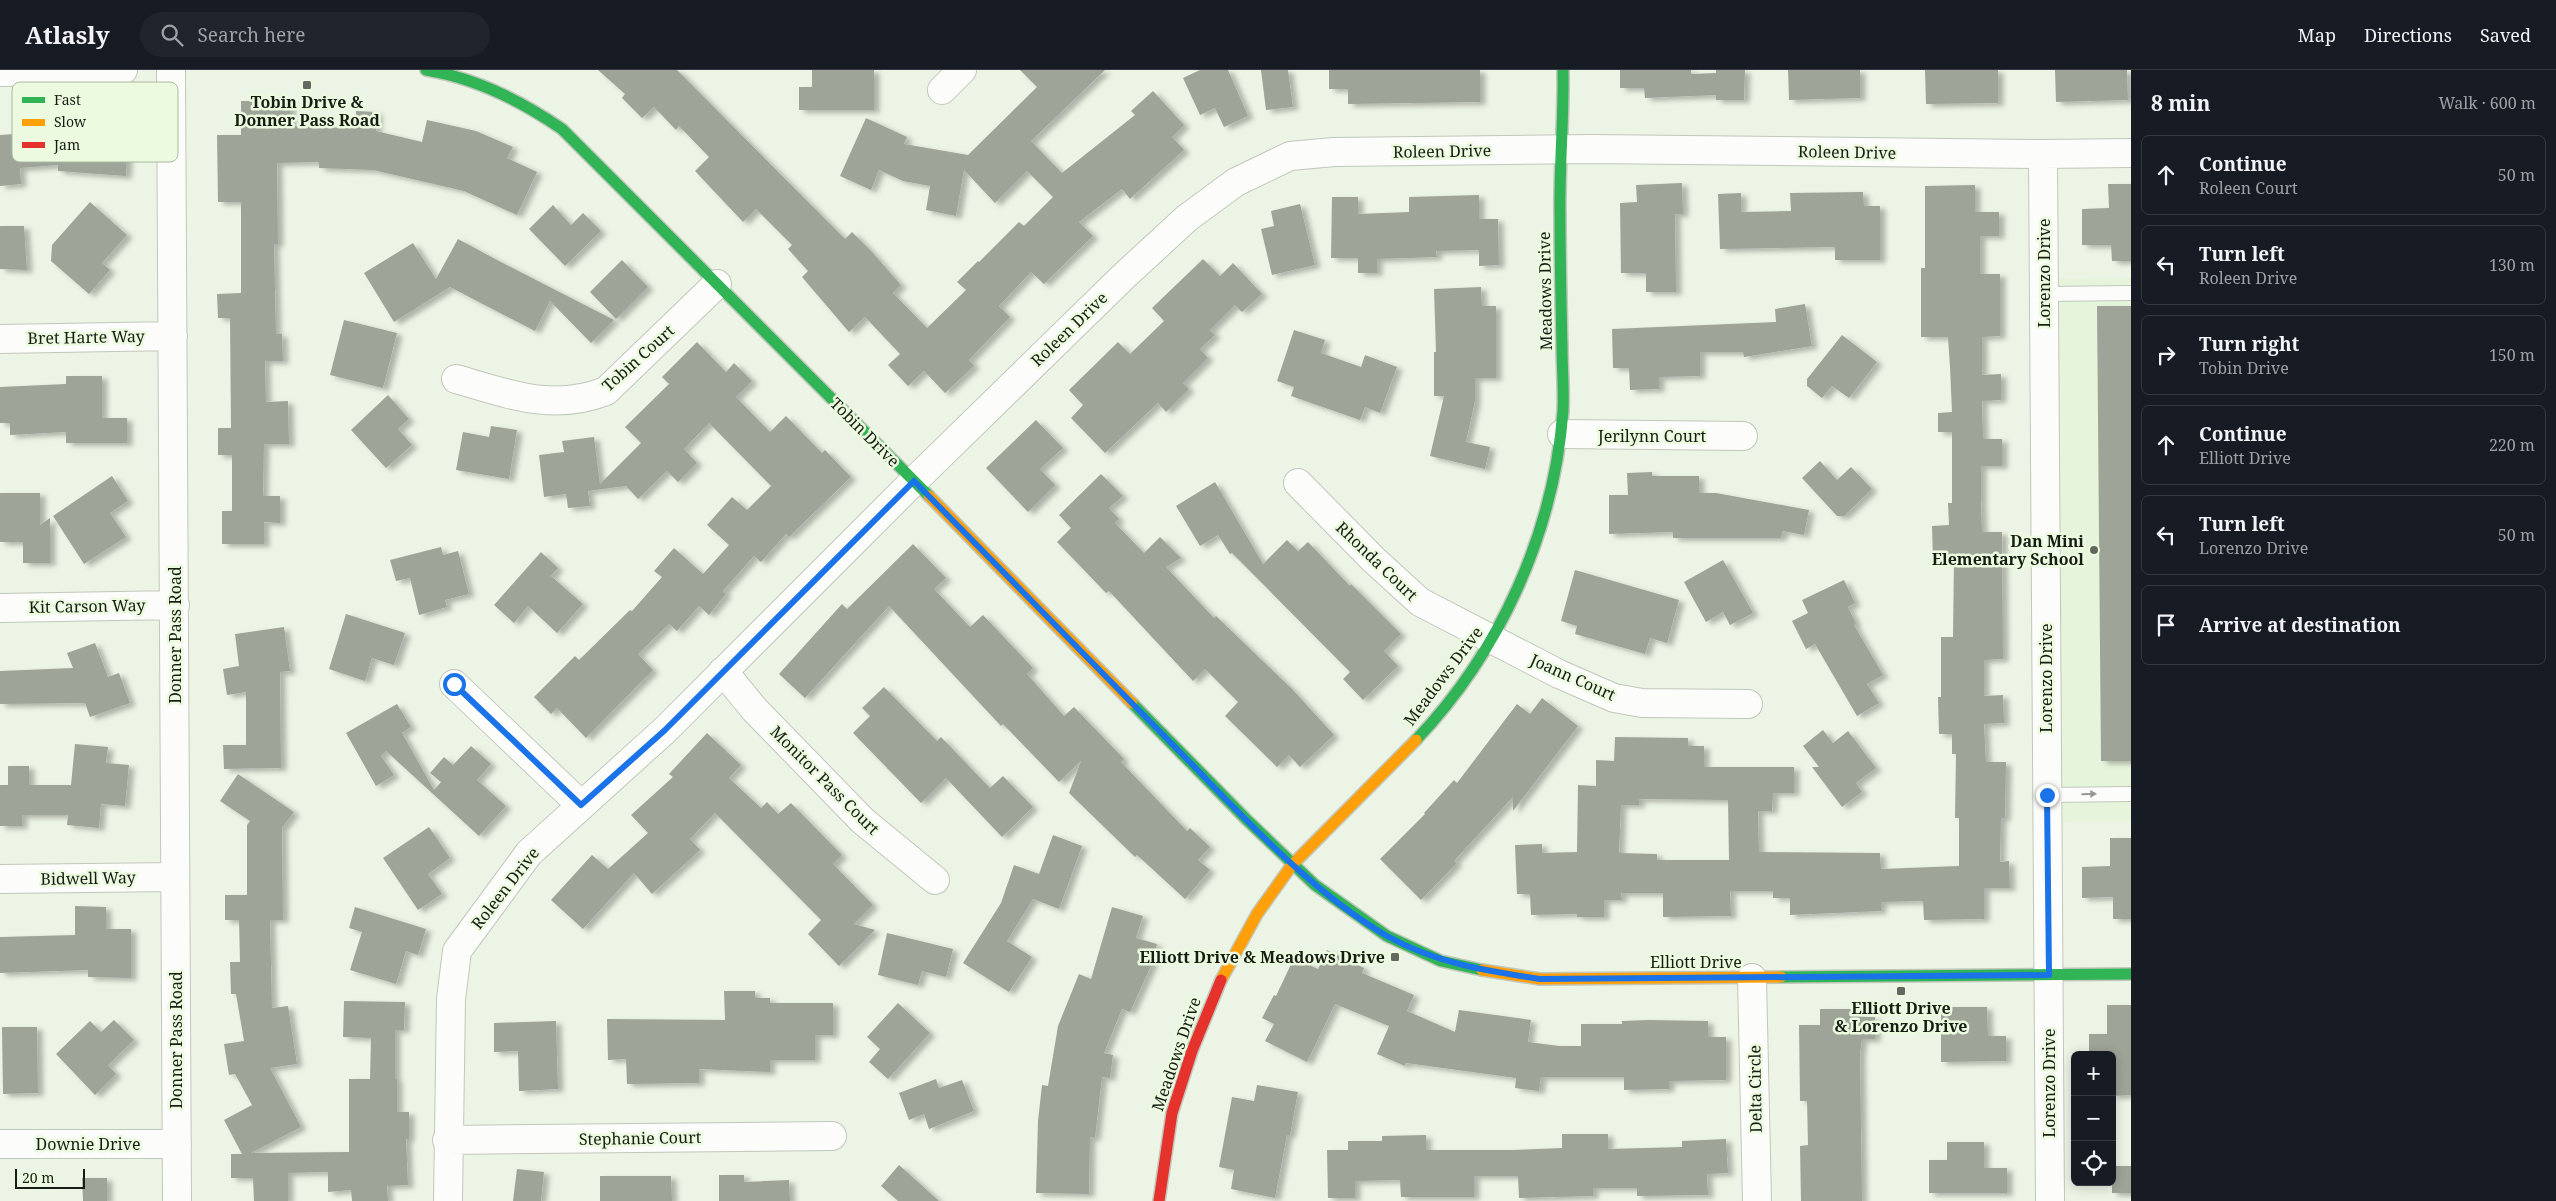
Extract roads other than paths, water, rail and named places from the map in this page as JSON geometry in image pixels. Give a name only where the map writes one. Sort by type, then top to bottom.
[{"type":"street","points":[[0,72],[122,70]]},
{"type":"street","name":"Tobin Drive","points":[[426,70],[496,90],[536,110],[562,128],[914,481],[1247,820],[1293,863]]},
{"type":"street","points":[[942,90],[962,70]]},
{"type":"street","name":"Meadows Drive","points":[[1159,1201],[1169,1122],[1194,1043],[1215,991],[1239,943],[1293,863],[1422,734],[1456,692],[1493,640],[1530,558],[1551,492],[1562,434],[1559,186],[1564,70]]},
{"type":"street","name":"Roleen Drive","points":[[448,1201],[451,998],[457,951],[529,853],[665,730],[914,481],[1124,276],[1187,218],[1236,182],[1290,156],[1334,152],[1562,149],[2043,154],[2131,153]]},
{"type":"street","name":"Lorenzo Drive","points":[[2043,154],[2050,1201]]},
{"type":"street","name":"Donner Pass Road","points":[[172,162],[177,1201]]},
{"type":"street","name":"Tobin Court","points":[[456,379],[536,401],[585,399],[606,391],[717,284]]},
{"type":"street","name":"Bret Harte Way","points":[[0,339],[173,336]]},
{"type":"street","name":"Jerilynn Court","points":[[1562,434],[1743,436]]},
{"type":"street","name":"Rhonda Court","points":[[1298,483],[1374,560],[1420,602],[1493,640]]},
{"type":"street","name":"Kit Carson Way","points":[[0,608],[175,605]]},
{"type":"street","name":"Joann Court","points":[[1493,640],[1558,674],[1614,698],[1642,703],[1748,704]]},
{"type":"street","name":"Monitor Pass Court","points":[[723,671],[755,710],[863,822],[935,880]]},
{"type":"street","points":[[454,684],[581,805]]},
{"type":"street","name":"Elliott Drive","points":[[1293,863],[1327,895],[1388,936],[1441,960],[1540,979],[2131,974]]},
{"type":"street","name":"Bidwell Way","points":[[0,879],[175,877]]},
{"type":"street","name":"Delta Circle","points":[[1752,978],[1757,1201]]},
{"type":"street","name":"Stephanie Court","points":[[448,1140],[832,1136]]},
{"type":"street","name":"Downie Drive","points":[[0,1144],[176,1144]]},
{"type":"lane","points":[[2044,294],[2131,293]]},
{"type":"lane","points":[[2047,795],[2131,794]]},
{"type":"place","name":"Tobin Drive & Donner Pass Road","points":[[307,85]]},
{"type":"place","name":"Dan Mini Elementary School","points":[[2094,550]]},
{"type":"place","name":"Elliott Drive & Meadows Drive","points":[[1395,957]]},
{"type":"place","name":"Elliott Drive & Lorenzo Drive","points":[[1901,991]]}]
